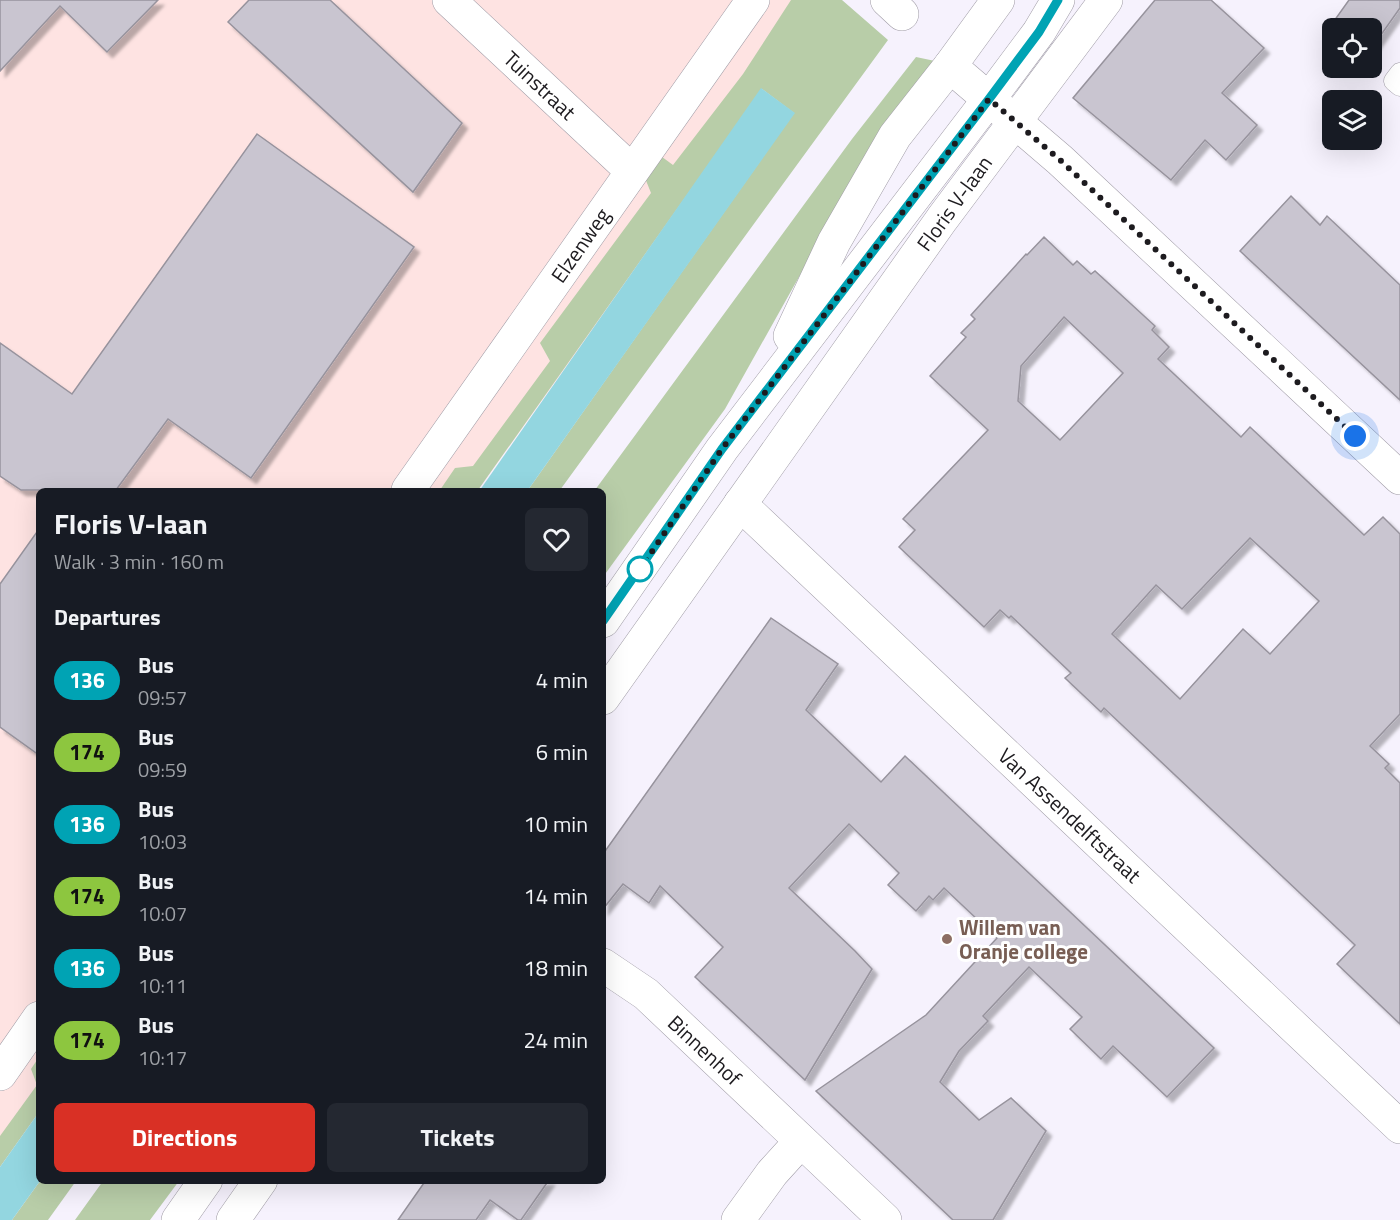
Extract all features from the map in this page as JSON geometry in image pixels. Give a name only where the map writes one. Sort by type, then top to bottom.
[{"type":"street","name":"Tuinstraat","points":[[449,0],[632,171]]},
{"type":"street","name":"Elzenweg","points":[[409,488],[753,0]]},
{"type":"street","name":"Floris V-laan","points":[[765,392],[834,242],[895,136],[998,0]]},
{"type":"street","name":"Floris V-laan","points":[[606,617],[722,449],[989,99],[1039,32],[1058,0]]},
{"type":"street","name":"Floris V-laan","points":[[606,694],[942,219],[1106,0]]},
{"type":"street","points":[[950,66],[1060,160],[1400,478]]},
{"type":"street","name":"Van Assendelftstraat","points":[[740,504],[1400,1127]]},
{"type":"street","name":"Binnenhof","points":[[606,967],[646,994],[885,1220]]},
{"type":"street","points":[[0,1074],[36,1022]]},
{"type":"street","points":[[738,1220],[772,1173],[801,1141]]},
{"type":"street","points":[[178,1219],[203,1184]]},
{"type":"street","points":[[232,1220],[258,1184]]},
{"type":"lane","points":[[1400,73],[1394,81],[1400,87]]},
{"type":"shaded area","points":[[0,0],[827,0],[479,488],[36,488],[36,1112],[0,1163]]},
{"type":"green space","points":[[791,0],[842,0],[888,40],[561,488],[529,488],[794,113],[762,89],[479,488],[441,488],[455,468],[473,466],[550,361],[540,343],[651,193],[643,173],[658,154],[673,165],[743,74]]},
{"type":"green space","points":[[916,57],[935,61],[888,118],[725,409],[606,573],[606,488],[596,488],[852,139]]},
{"type":"green space","points":[[36,1062],[36,1082],[31,1069]]},
{"type":"green space","points":[[36,1086],[36,1116],[0,1167],[0,1136]]},
{"type":"green space","points":[[38,1184],[74,1184],[48,1220],[12,1220]]},
{"type":"green space","points":[[101,1184],[177,1184],[150,1220],[75,1220]]},
{"type":"water","points":[[761,88],[795,113],[529,488],[481,488]]},
{"type":"water","points":[[36,1116],[36,1184],[38,1184],[12,1220],[0,1220],[0,1167]]},
{"type":"building","points":[[0,0],[158,0],[107,52],[60,6],[0,71]]},
{"type":"building","points":[[249,0],[330,0],[462,123],[413,192],[228,22]]},
{"type":"building","points":[[1155,0],[1211,0],[1264,48],[1222,93],[1257,125],[1226,160],[1205,140],[1171,180],[1073,98]]},
{"type":"building","points":[[1349,0],[1400,0],[1400,8],[1382,33],[1382,18],[1336,18]]},
{"type":"building","points":[[257,134],[414,247],[251,478],[168,419],[117,488],[21,490],[0,476],[0,343],[72,394]]},
{"type":"building","points":[[1291,196],[1320,225],[1327,216],[1400,285],[1400,400],[1240,251]]},
{"type":"building","points":[[1044,237],[1073,265],[1077,261],[1091,274],[1095,271],[1155,326],[1152,330],[1169,347],[1158,359],[1241,437],[1250,427],[1364,535],[1383,517],[1400,534],[1400,714],[1370,746],[1389,764],[1385,768],[1400,783],[1400,1024],[1337,964],[1355,945],[1104,708],[1101,712],[1065,678],[1071,673],[1011,616],[1009,618],[1000,610],[984,627],[899,547],[915,530],[903,519],[988,430],[930,376],[966,337],[961,333],[975,319],[971,315]],"holes":[[[1064,317],[1123,373],[1060,440],[1018,401],[1021,366]],[[1250,538],[1319,601],[1270,654],[1243,629],[1180,699],[1112,634],[1156,585],[1182,609]]]},
{"type":"building","points":[[36,533],[36,753],[0,727],[0,584]]},
{"type":"building","points":[[771,618],[838,664],[806,710],[881,782],[905,756],[1214,1048],[1167,1097],[1113,1046],[1101,1059],[1070,1029],[1082,1017],[1029,967],[983,1016],[988,1021],[959,1051],[940,1082],[979,1120],[1011,1098],[1046,1131],[993,1220],[953,1220],[816,1091],[926,1015],[997,938],[944,888],[933,900],[929,896],[916,911],[888,885],[899,873],[849,824],[789,888],[872,969],[805,1080],[695,977],[723,947],[660,886],[649,903],[623,884],[606,905],[606,850]]},
{"type":"building","points":[[423,1184],[546,1184],[521,1220],[490,1200],[476,1220],[398,1220]]},
{"type":"bus line","name":"136","points":[[606,617],[722,449],[989,99],[1039,32],[1058,0]]},
{"type":"place","name":"Willem van Oranje college","points":[[947,939]]},
{"type":"route","points":[[640,569],[722,449],[989,99],[1060,160],[1355,436]]}]
